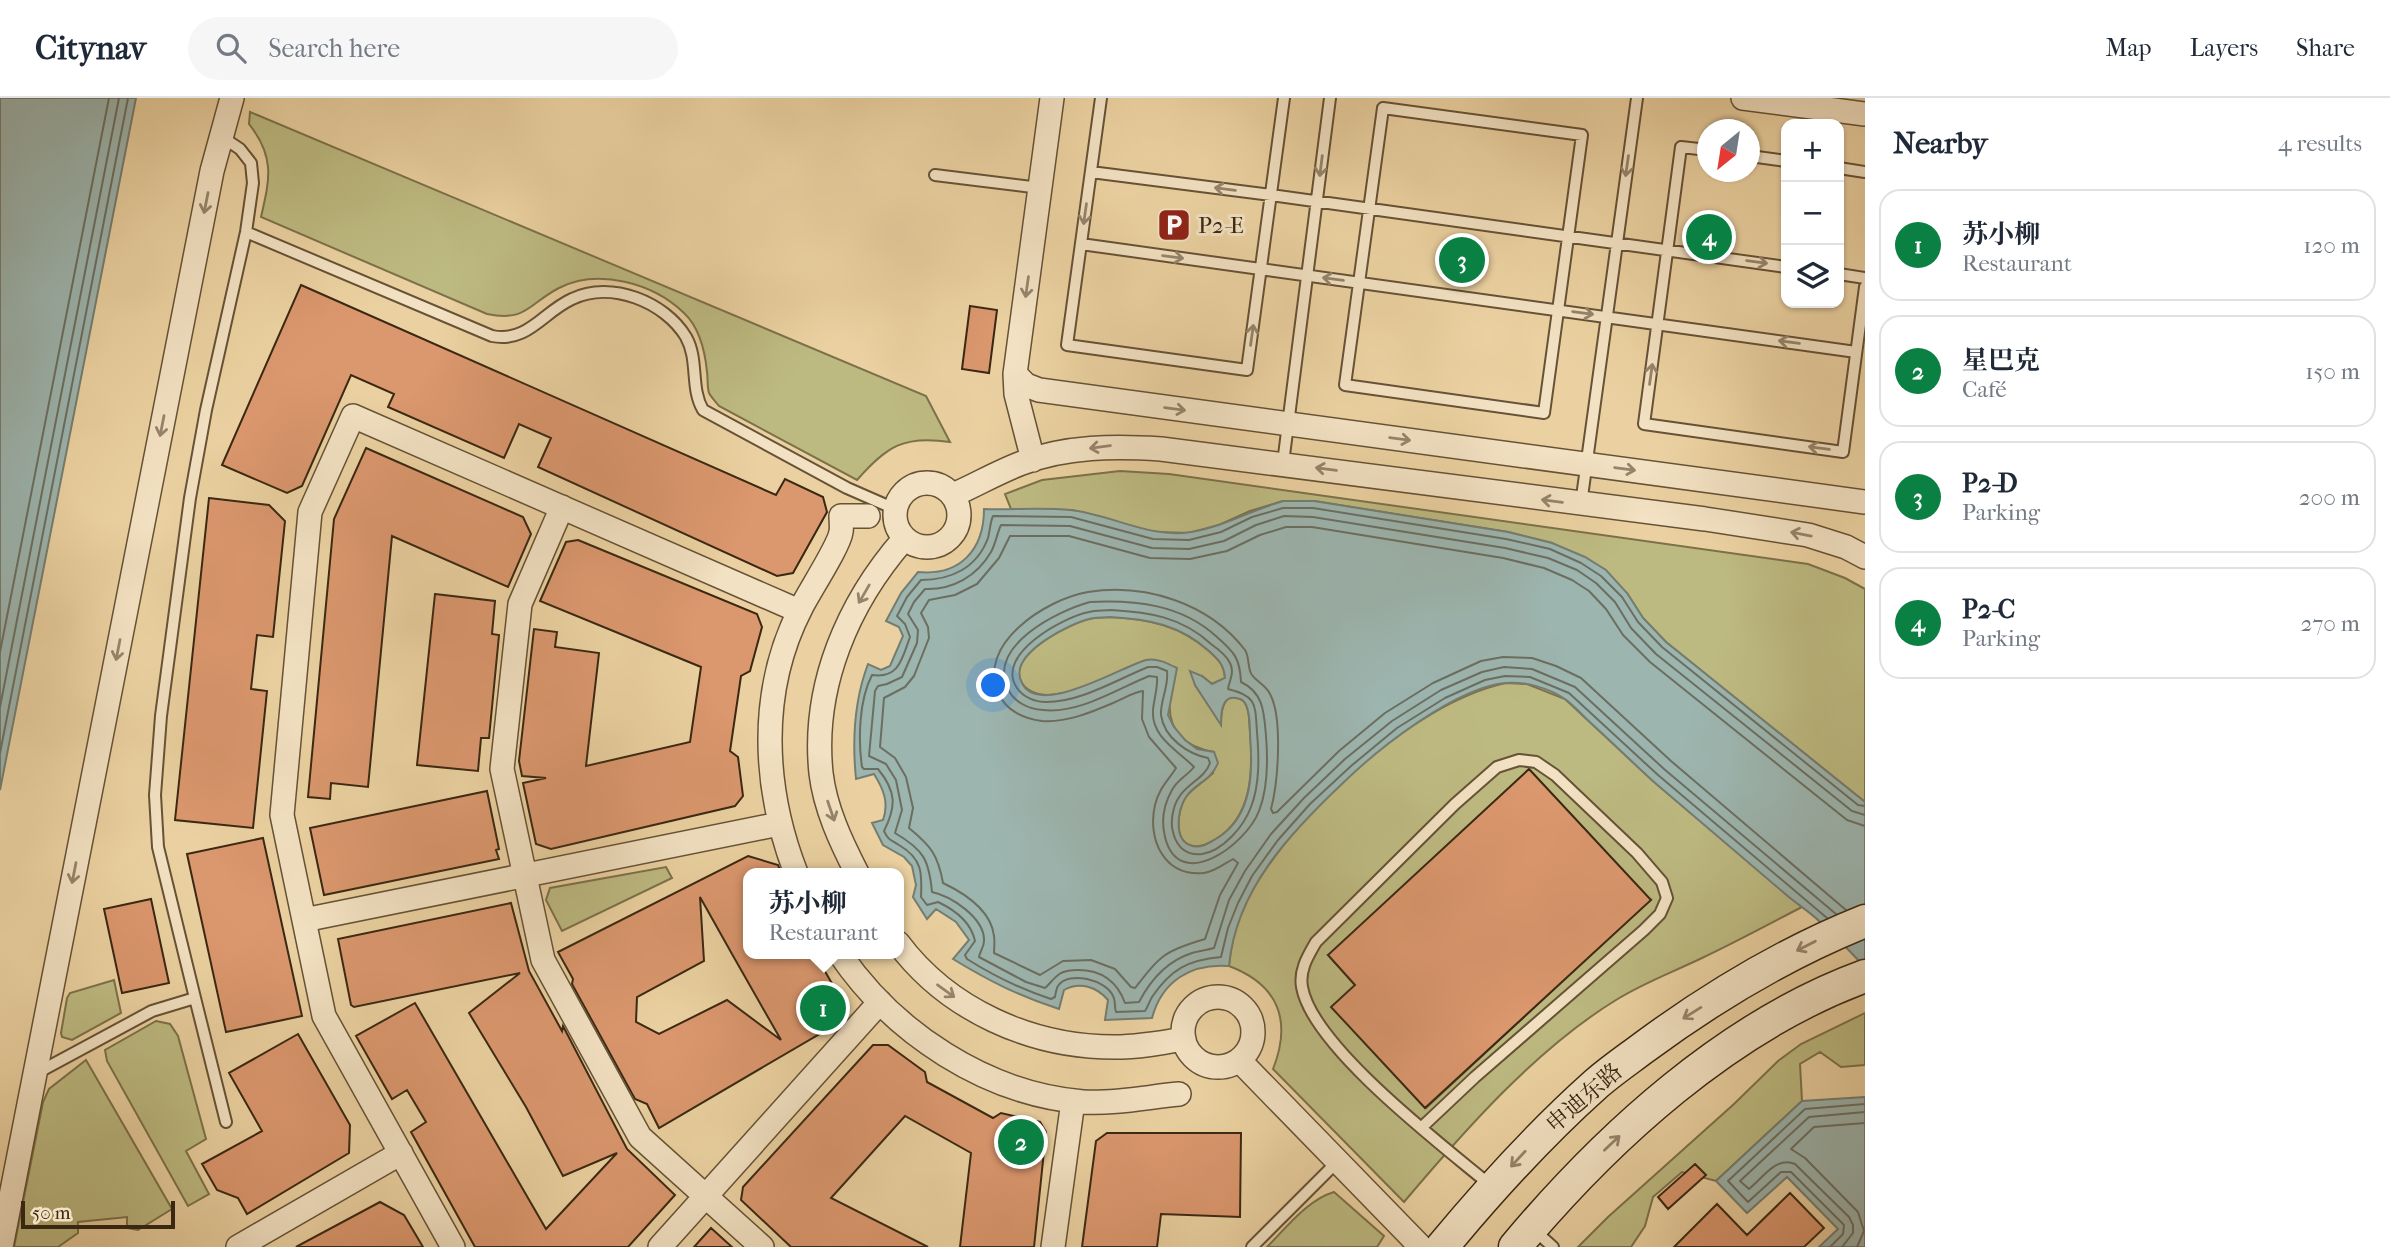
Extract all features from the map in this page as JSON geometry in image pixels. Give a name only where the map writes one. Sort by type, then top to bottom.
[{"type":"street","points":[[1,1247],[209,185],[232,98]]},
{"type":"street","points":[[1033,460],[1016,394],[1015,374],[1052,98]]},
{"type":"street","points":[[1744,98],[1865,114]]},
{"type":"street","points":[[1015,374],[1026,385],[1040,390],[1865,502]]},
{"type":"street","points":[[453,1247],[324,1016],[282,815],[310,512],[353,416],[799,611]]},
{"type":"street","points":[[953,495],[1033,460],[1110,446],[1173,450],[1808,534],[1846,547],[1865,557]]},
{"type":"street","points":[[925,483],[945,488],[953,495],[958,505],[958,527],[945,543],[924,548],[913,545],[898,530],[895,509],[905,491],[925,483]]},
{"type":"street","points":[[562,507],[520,604],[502,769],[543,960],[640,1137],[762,1247]]},
{"type":"street","points":[[794,868],[779,824],[773,791],[769,744],[774,694],[784,650],[799,611],[841,534],[841,516],[868,516]]},
{"type":"street","points":[[854,868],[828,805],[821,774],[820,731],[826,680],[848,623],[868,586],[904,538]]},
{"type":"street","points":[[304,920],[779,824]]},
{"type":"street","name":"申迪东路","points":[[1442,1247],[1532,1144],[1598,1082],[1680,1020],[1750,977],[1812,943],[1865,921]]},
{"type":"street","points":[[904,950],[944,990],[983,1015],[1024,1034],[1112,1047],[1134,1047],[1184,1039]]},
{"type":"street","points":[[844,959],[880,1002],[927,1042],[968,1068],[995,1080],[1073,1101],[1113,1101],[1179,1094]]},
{"type":"street","points":[[1533,1241],[1611,1143],[1713,1060],[1776,1017],[1865,976]]},
{"type":"street","points":[[1214,997],[1236,1002],[1245,1010],[1253,1030],[1247,1052],[1228,1065],[1206,1065],[1188,1050],[1184,1039],[1186,1016],[1203,1000],[1214,997]]},
{"type":"street","points":[[660,1247],[880,1002]]},
{"type":"street","points":[[1238,1060],[1421,1247]]},
{"type":"street","points":[[1053,1247],[1073,1101]]},
{"type":"street","points":[[238,1247],[401,1153]]},
{"type":"lane","points":[[1101,98],[1067,345],[1247,370],[1284,98]]},
{"type":"lane","points":[[1283,463],[1330,98]]},
{"type":"lane","points":[[1581,504],[1637,98]]},
{"type":"lane","points":[[1383,108],[1582,135],[1544,413],[1345,385],[1369,209],[1383,108]]},
{"type":"lane","points":[[222,137],[240,149],[251,163],[253,183],[246,232],[206,410],[190,498],[161,716],[155,795],[158,847],[226,1122]]},
{"type":"lane","points":[[1697,148],[1681,146],[1644,424],[1843,452],[1865,287]]},
{"type":"lane","points":[[1760,157],[1781,160]]},
{"type":"lane","points":[[1844,169],[1865,172]]},
{"type":"lane","points":[[1091,172],[1781,266]]},
{"type":"lane","points":[[935,175],[1040,188]]},
{"type":"lane","points":[[246,232],[492,337],[520,335],[572,299],[588,294],[612,293],[654,306],[673,320],[687,339],[695,359],[697,396],[703,410],[847,488],[895,509]]},
{"type":"lane","points":[[1081,244],[1856,352]]},
{"type":"lane","points":[[1844,275],[1865,278]]},
{"type":"lane","points":[[1422,1127],[1475,1077],[1644,930],[1660,914],[1667,898],[1662,882],[1637,853],[1555,775],[1536,762],[1519,761],[1497,767],[1455,804],[1316,942],[1303,964],[1301,985],[1309,1010],[1329,1039],[1370,1081],[1422,1127],[1492,1187]]},
{"type":"lane","points":[[35,1074],[152,1011],[195,998]]},
{"type":"lane","points":[[1252,1247],[1338,1161]]},
{"type":"shaded area","points":[[250,112],[926,396],[950,442],[920,440],[897,446],[887,451],[857,480],[719,406],[709,393],[706,364],[698,333],[684,313],[657,294],[624,282],[591,279],[559,288],[519,314],[487,314],[261,217],[267,191],[267,158],[249,124]]},
{"type":"shaded area","points":[[1120,471],[1169,474],[1808,564],[1845,578],[1865,589],[1865,802],[1666,642],[1643,618],[1627,593],[1552,543],[1508,532],[1314,501],[1283,501],[1189,533],[1154,532],[1072,510],[1011,509],[1005,494],[1042,480]]},
{"type":"shaded area","points":[[1110,617],[1175,629],[1198,642],[1216,657],[1225,678],[1212,684],[1202,676],[1195,685],[1221,723],[1224,704],[1229,698],[1240,699],[1245,703],[1249,718],[1251,762],[1248,791],[1237,818],[1228,829],[1208,844],[1191,846],[1185,843],[1179,832],[1179,817],[1185,798],[1213,773],[1214,752],[1194,746],[1180,735],[1171,720],[1170,699],[1127,668],[1088,686],[1056,694],[1036,693],[1022,683],[1019,673],[1022,662],[1042,643],[1080,622]]},
{"type":"shaded area","points":[[1506,683],[1527,684],[1565,699],[1653,781],[1802,907],[1637,988],[1586,1020],[1502,1093],[1404,1202],[1273,1069],[1281,1035],[1281,1020],[1277,1007],[1260,983],[1229,966],[1232,942],[1245,904],[1265,871],[1321,802],[1393,739],[1431,714],[1469,695]],"holes":[[[1650,900],[1426,1108],[1332,1007],[1355,985],[1328,955]]]},
{"type":"shaded area","points":[[666,867],[672,878],[562,931],[546,900],[550,888]]},
{"type":"shaded area","points":[[114,980],[121,1013],[72,1040],[62,1037],[70,993]]},
{"type":"shaded area","points":[[1865,1013],[1865,1065],[1841,1067],[1820,1052],[1800,1064],[1802,1101],[1716,1181],[1682,1172],[1653,1197],[1645,1226],[1631,1247],[1578,1247],[1778,1061],[1801,1044]]},
{"type":"shaded area","points":[[156,1021],[170,1024],[178,1036],[206,1139],[186,1151],[209,1194],[188,1206],[107,1061],[105,1050]]},
{"type":"shaded area","points":[[86,1060],[172,1209],[138,1230],[127,1228],[127,1217],[78,1222],[78,1233],[58,1247],[14,1247],[43,1102],[49,1089]]},
{"type":"shaded area","points":[[1334,1192],[1384,1236],[1377,1247],[1267,1247],[1306,1208]]},
{"type":"water","points":[[0,98],[136,98],[0,790]]},
{"type":"water","points":[[1283,501],[1314,501],[1508,532],[1552,543],[1585,557],[1606,570],[1627,593],[1643,618],[1666,642],[1865,802],[1865,967],[1816,918],[1654,782],[1569,702],[1544,689],[1512,683],[1485,687],[1441,708],[1397,737],[1344,782],[1286,842],[1254,887],[1242,912],[1229,966],[1202,968],[1180,977],[1163,994],[1152,1018],[1105,1020],[1108,1000],[1099,992],[1082,986],[1064,990],[1059,1009],[1004,987],[953,959],[969,940],[956,922],[936,909],[927,919],[913,897],[916,885],[912,866],[904,857],[883,845],[872,823],[883,820],[885,814],[884,797],[874,774],[856,779],[854,735],[860,692],[868,664],[881,670],[890,666],[903,636],[899,627],[886,621],[901,593],[918,572],[946,570],[967,557],[980,537],[984,509],[1070,510],[1145,529],[1175,533],[1215,526]],"holes":[[[1092,618],[1124,618],[1175,629],[1198,642],[1218,660],[1225,678],[1212,684],[1190,671],[1195,685],[1221,725],[1223,707],[1227,700],[1240,699],[1247,706],[1251,763],[1245,804],[1230,828],[1205,845],[1198,847],[1185,842],[1179,830],[1179,816],[1186,797],[1211,774],[1218,763],[1214,752],[1197,749],[1185,740],[1168,715],[1177,668],[1158,660],[1146,660],[1059,694],[1041,695],[1028,690],[1020,678],[1020,668],[1033,649],[1057,633]]]},
{"type":"water","points":[[1865,1097],[1865,1247],[1819,1247],[1838,1229],[1787,1177],[1747,1213],[1716,1181],[1802,1101]]},
{"type":"building","points":[[301,285],[776,495],[785,479],[823,497],[827,512],[793,573],[777,576],[538,467],[551,438],[519,424],[504,458],[388,407],[394,394],[351,375],[302,486],[287,493],[222,465]]},
{"type":"building","points":[[970,306],[997,310],[989,373],[962,369]]},
{"type":"building","points":[[366,448],[523,517],[531,534],[508,587],[392,536],[368,787],[331,783],[330,799],[308,797],[334,519]]},
{"type":"building","points":[[209,498],[269,505],[285,521],[273,637],[257,635],[251,689],[267,691],[253,828],[175,820]]},
{"type":"building","points":[[578,540],[757,614],[762,627],[750,671],[741,676],[730,751],[738,757],[743,796],[735,806],[551,849],[536,844],[523,783],[546,778],[522,776],[519,761],[534,629],[557,632],[555,647],[599,653],[586,766],[690,742],[701,667],[540,601],[566,542]]},
{"type":"building","points":[[435,594],[495,601],[492,634],[499,635],[489,738],[481,738],[478,771],[417,765]]},
{"type":"building","points":[[1529,769],[1651,900],[1425,1108],[1331,1007],[1355,985],[1328,955]]},
{"type":"building","points":[[487,791],[499,859],[324,895],[310,828]]},
{"type":"building","points":[[263,838],[302,1016],[226,1032],[187,854]]},
{"type":"building","points":[[748,856],[778,865],[779,868],[743,868],[743,959],[818,959],[845,1006],[840,1022],[659,1128],[647,1104],[635,1099],[572,984],[573,979],[558,952]],"holes":[[[700,897],[781,1040],[727,1000],[659,1034],[636,1022],[637,997],[704,961]]]},
{"type":"building","points":[[151,899],[169,983],[122,993],[104,909]]},
{"type":"building","points":[[511,903],[529,971],[562,1031],[563,1026],[627,1149],[675,1195],[628,1247],[475,1247],[411,1132],[426,1122],[407,1090],[392,1099],[356,1036],[415,1003],[546,1229],[617,1153],[563,1176],[526,1107],[469,1013],[520,973],[354,1007],[351,1005],[338,939]]},
{"type":"building","points":[[298,1034],[350,1125],[349,1153],[247,1214],[238,1198],[217,1190],[202,1164],[262,1131],[229,1073]]},
{"type":"building","points":[[873,1045],[888,1045],[925,1072],[927,1082],[993,1118],[1001,1113],[1040,1122],[1046,1132],[1034,1247],[960,1247],[971,1153],[905,1116],[831,1198],[928,1247],[791,1247],[741,1200],[743,1187]]},
{"type":"building","points":[[1107,1133],[1241,1133],[1240,1217],[1161,1214],[1157,1247],[1082,1247],[1096,1141]]},
{"type":"building","points":[[1695,1164],[1706,1175],[1668,1209],[1658,1197]]},
{"type":"building","points":[[1790,1193],[1824,1228],[1804,1247],[1674,1247],[1717,1204],[1747,1235]]},
{"type":"building","points":[[380,1202],[404,1215],[423,1247],[296,1247]]},
{"type":"building","points":[[711,1228],[732,1247],[694,1247]]},
{"type":"place","name":"P2-E","points":[[1174,225]]},
{"type":"place","name":"P2-C","points":[[1709,237]]},
{"type":"place","name":"P2-D","points":[[1462,260]]},
{"type":"place","name":"苏小柳","points":[[823,1008]]},
{"type":"place","name":"星巴克","points":[[1021,1142]]}]
